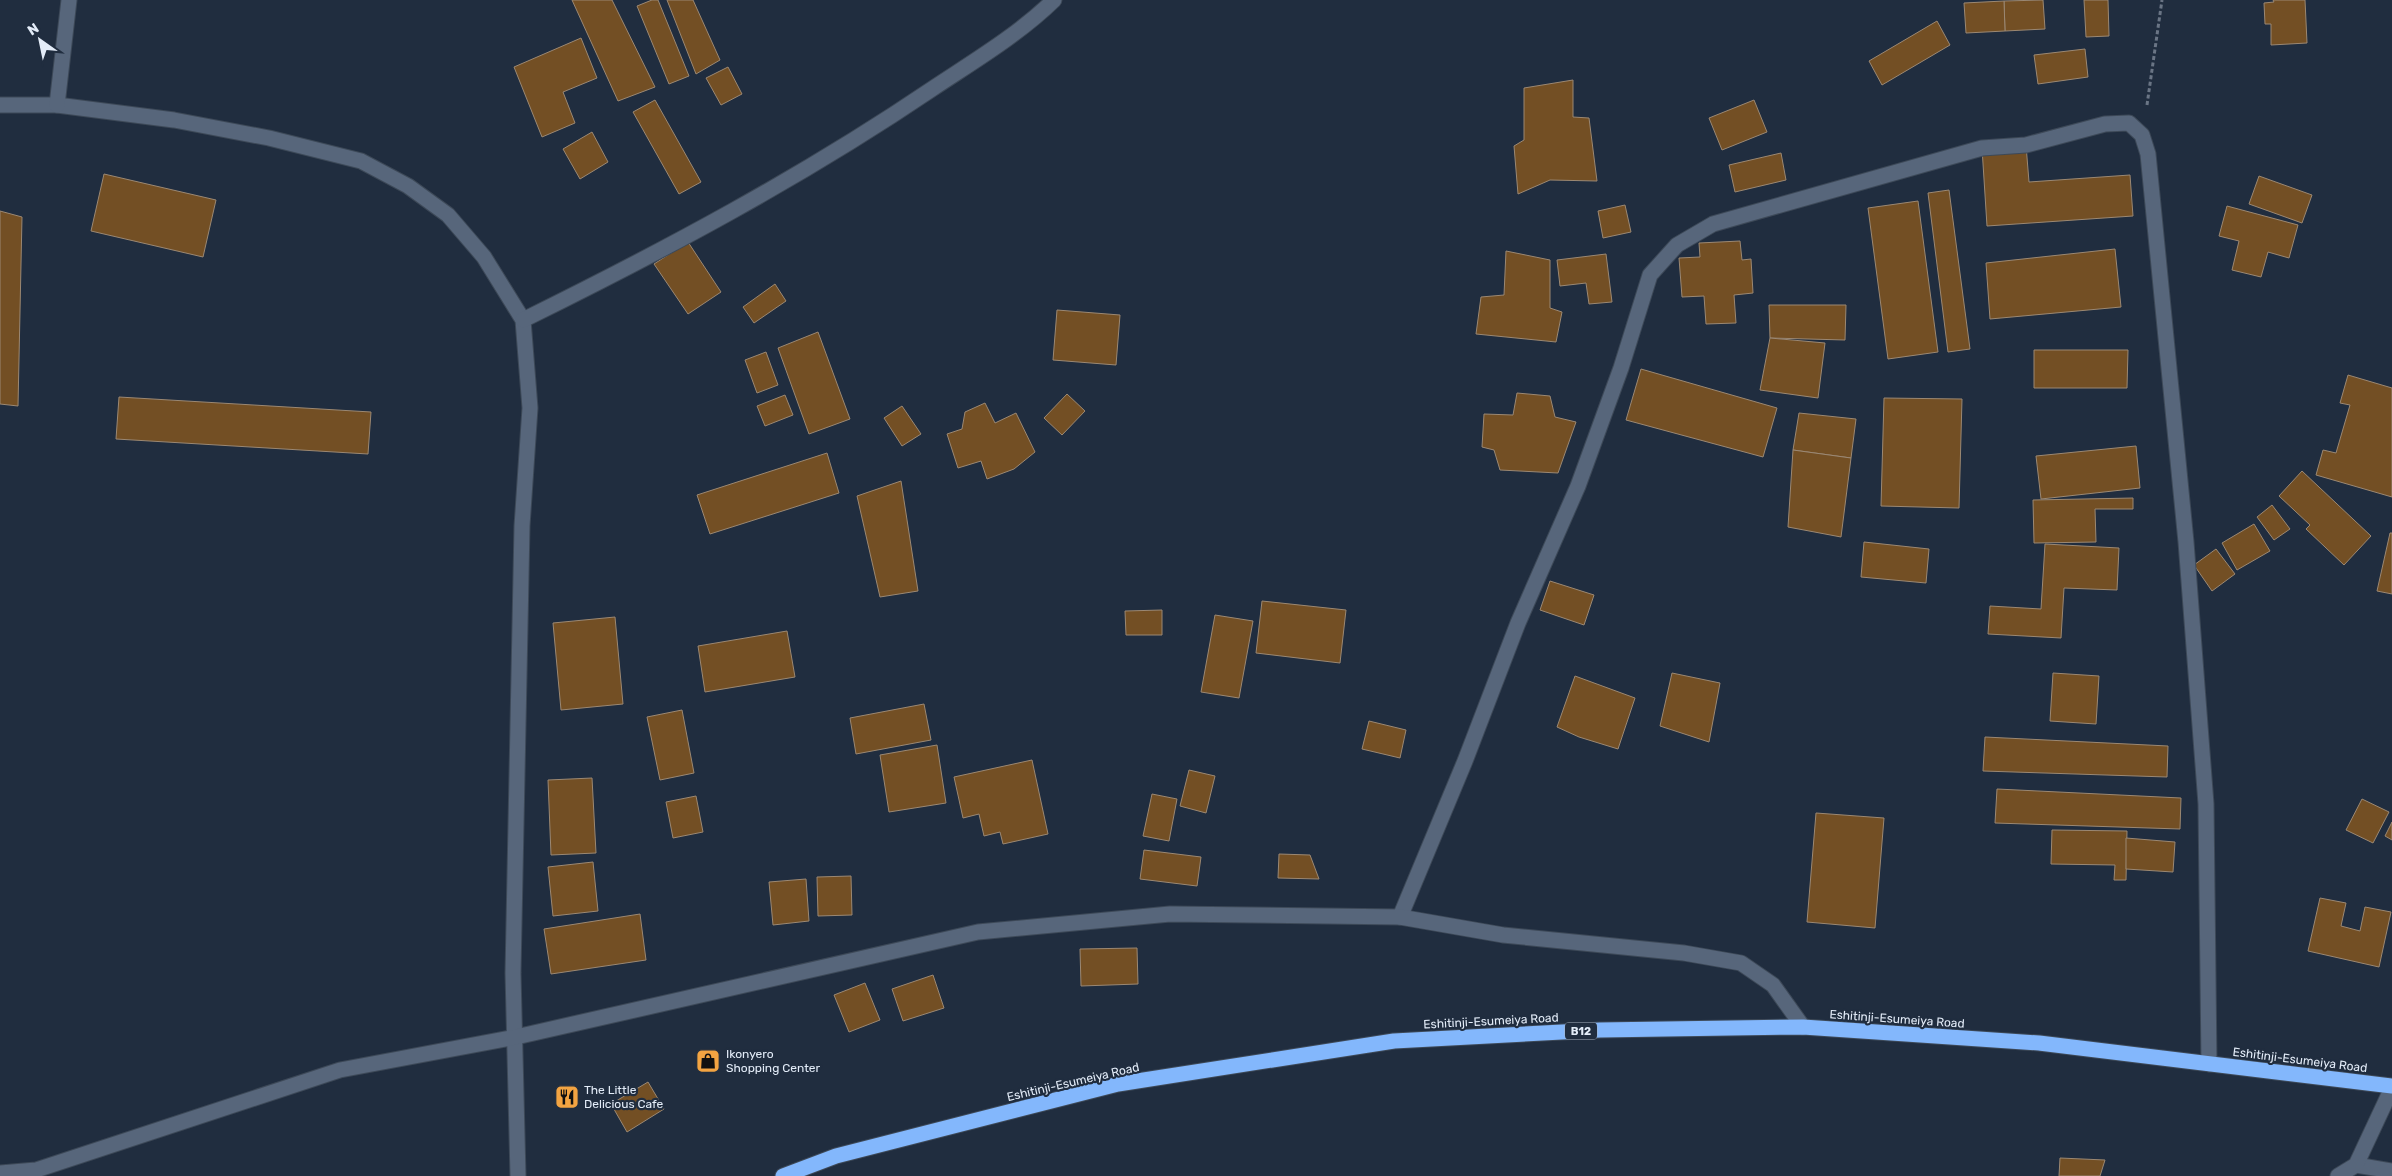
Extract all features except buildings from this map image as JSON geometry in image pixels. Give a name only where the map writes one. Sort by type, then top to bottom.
[{"type":"highway","name":"Eshitinji-Esumeiya Road","points":[[783,1176],[836,1156],[1118,1084],[1394,1040],[1600,1030],[1803,1027],[2039,1043],[2392,1087]]},
{"type":"street","points":[[58,106],[69,0]]},
{"type":"street","points":[[523,320],[630,267],[745,204],[891,117],[1030,23],[1054,0]]},
{"type":"street","points":[[0,105],[58,106],[183,122],[269,138],[361,162],[408,186],[448,215],[484,257],[523,320],[530,408],[522,526],[513,973],[518,1176]]},
{"type":"street","points":[[1400,917],[1465,761],[1518,623],[1578,486],[1620,368],[1650,275],[1677,245],[1713,224],[1982,148],[2026,145],[2105,124],[2129,123],[2142,135],[2148,154],[2184,522],[2206,804],[2209,1064]]},
{"type":"street","points":[[0,1173],[36,1170],[340,1070],[516,1037],[978,932],[1170,914],[1400,917],[1503,935],[1684,953],[1741,963],[1773,985],[1803,1027]]},
{"type":"street","points":[[2338,1176],[2356,1165],[2392,1087]]},
{"type":"street","points":[[2356,1165],[2392,1171]]},
{"type":"path","points":[[2142,135],[2162,0]]},
{"type":"place","name":"Ikonyero Shopping Center","points":[[708,1061]]},
{"type":"place","name":"The Little Delicious Cafe","points":[[567,1097]]}]
